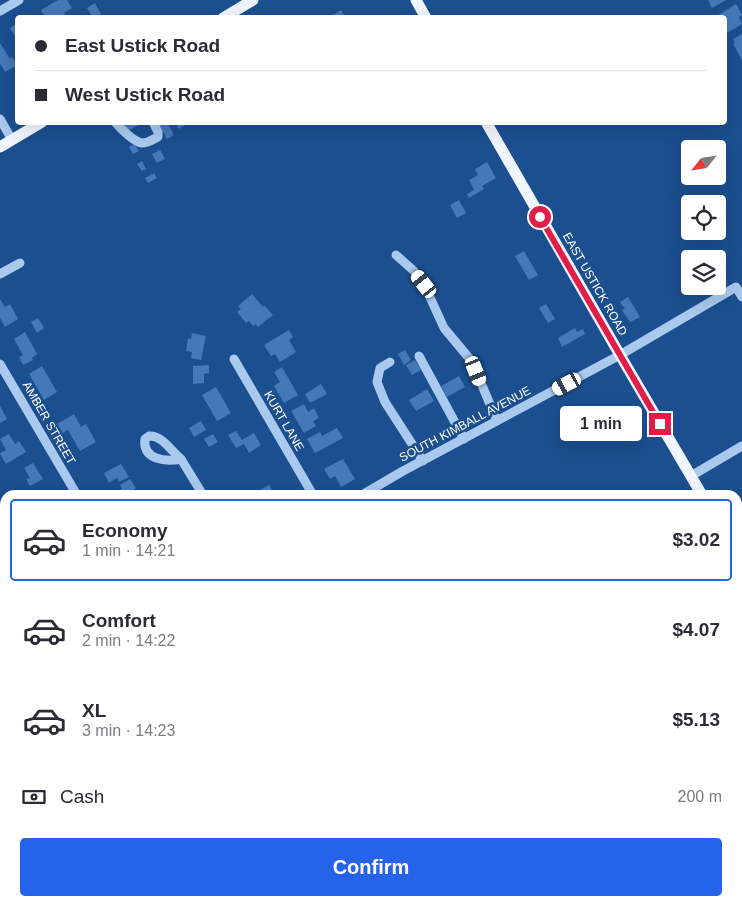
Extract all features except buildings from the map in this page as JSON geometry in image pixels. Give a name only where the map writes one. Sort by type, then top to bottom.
[{"type":"main road","points":[[228,15],[252,0]]},
{"type":"main road","points":[[416,0],[424,15]]},
{"type":"main road","points":[[0,147],[37,125]]},
{"type":"main road","name":"EAST USTICK ROAD","points":[[488,125],[699,490]]},
{"type":"street","points":[[0,11],[19,0]]},
{"type":"street","points":[[0,119],[12,140]]},
{"type":"street","points":[[118,125],[124,132],[145,143],[158,137],[154,125]]},
{"type":"street","points":[[396,255],[414,271],[424,284],[444,328],[469,358],[476,371],[497,421]]},
{"type":"street","points":[[0,274],[20,263]]},
{"type":"street","name":"SOUTH KIMBALL AVENUE","points":[[371,490],[423,460],[620,356],[736,287],[742,297]]},
{"type":"street","points":[[419,356],[464,439]]},
{"type":"street","name":"KURT LANE","points":[[234,359],[310,490]]},
{"type":"street","points":[[390,362],[380,368],[377,382],[386,402],[423,460]]},
{"type":"street","name":"AMBER STREET","points":[[0,364],[74,490]]},
{"type":"street","points":[[691,476],[742,446]]},
{"type":"street","points":[[180,459],[201,490]]},
{"type":"route","points":[[540,217],[660,424]]}]
